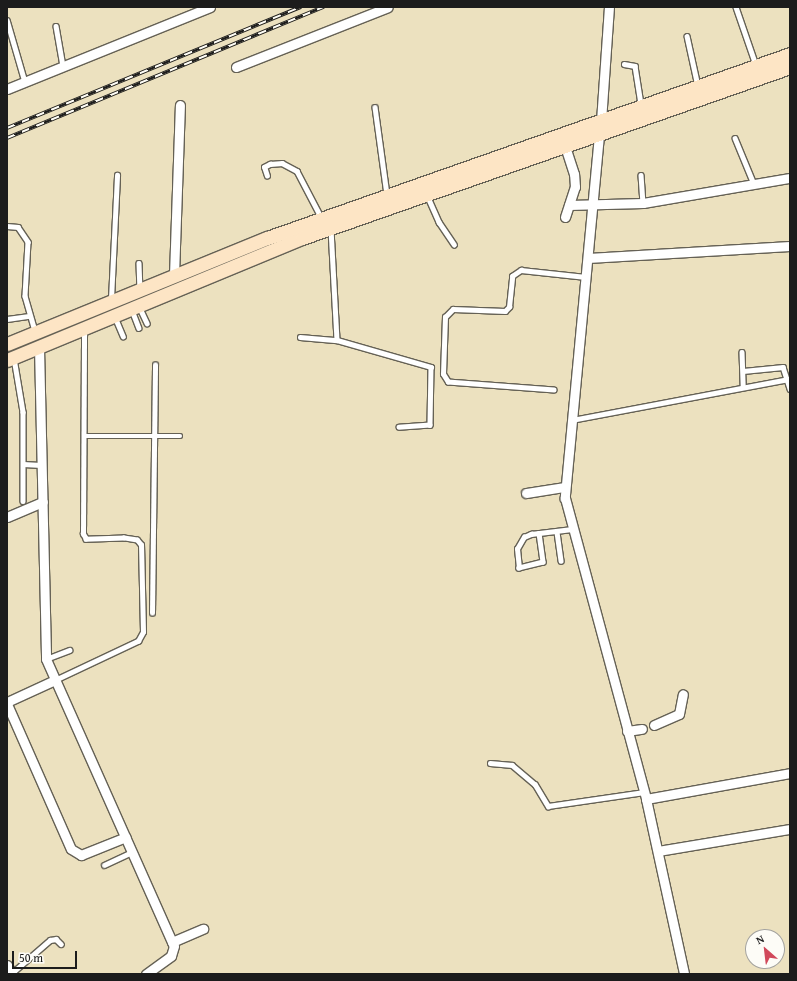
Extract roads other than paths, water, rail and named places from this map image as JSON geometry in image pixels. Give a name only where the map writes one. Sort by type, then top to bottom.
[{"type":"main road","points":[[10,359],[387,196],[698,88],[790,54]]},
{"type":"main road","points":[[7,344],[174,275],[326,223],[427,195],[790,67]]},
{"type":"main road","points":[[599,135],[601,121]]},
{"type":"street","points":[[7,89],[210,7]]},
{"type":"street","points":[[236,67],[388,7]]},
{"type":"street","points":[[601,121],[609,7]]},
{"type":"street","points":[[174,275],[180,105]]},
{"type":"street","points":[[599,135],[572,420],[564,487],[570,529],[645,796],[684,974]]},
{"type":"street","points":[[565,147],[574,174],[569,205],[565,217]]},
{"type":"street","points":[[569,205],[592,206],[643,203],[790,178]]},
{"type":"street","points":[[588,258],[790,246]]},
{"type":"street","points":[[39,347],[46,659],[172,942],[171,956],[146,974]]},
{"type":"street","points":[[526,493],[564,487]]},
{"type":"street","points":[[7,517],[43,502]]},
{"type":"street","points":[[55,680],[7,703],[71,849],[81,855],[126,837]]},
{"type":"street","points":[[654,725],[679,714],[683,694]]},
{"type":"street","points":[[627,731],[642,729]]},
{"type":"street","points":[[645,796],[790,772]]},
{"type":"street","points":[[658,851],[790,829]]},
{"type":"street","points":[[172,942],[203,929]]},
{"type":"lane","points":[[736,7],[757,67]]},
{"type":"lane","points":[[7,20],[25,82]]},
{"type":"lane","points":[[56,26],[63,66]]},
{"type":"lane","points":[[686,36],[698,88]]},
{"type":"lane","points":[[624,64],[635,66],[641,107]]},
{"type":"lane","points":[[375,107],[387,196]]},
{"type":"lane","points":[[735,138],[754,184]]},
{"type":"lane","points":[[267,176],[264,168],[270,164],[282,163],[297,171],[326,223],[337,340]]},
{"type":"lane","points":[[110,301],[117,175]]},
{"type":"lane","points":[[641,175],[643,203]]},
{"type":"lane","points":[[427,195],[439,222],[454,244]]},
{"type":"lane","points":[[7,226],[18,227],[25,234],[26,285],[29,316],[36,332]]},
{"type":"lane","points":[[139,263],[140,289]]},
{"type":"lane","points":[[554,390],[448,382],[442,374],[444,317],[453,309],[505,311],[509,307],[512,276],[521,270],[586,277]]},
{"type":"lane","points":[[20,286],[26,285]]},
{"type":"lane","points":[[135,306],[147,323]]},
{"type":"lane","points":[[135,306],[140,328]]},
{"type":"lane","points":[[114,315],[123,336]]},
{"type":"lane","points":[[7,319],[29,316]]},
{"type":"lane","points":[[55,680],[138,641],[143,632],[141,545],[137,540],[124,538],[86,539],[83,534],[84,328]]},
{"type":"lane","points":[[300,337],[337,340],[431,367],[430,425],[399,427]]},
{"type":"lane","points":[[742,352],[743,387]]},
{"type":"lane","points":[[10,359],[23,412],[23,501]]},
{"type":"lane","points":[[152,613],[156,436],[155,365]]},
{"type":"lane","points":[[743,371],[779,366],[784,369],[790,389]]},
{"type":"lane","points":[[572,420],[788,379]]},
{"type":"lane","points":[[84,436],[180,436]]},
{"type":"lane","points":[[23,464],[42,465]]},
{"type":"lane","points":[[539,533],[542,562],[519,568],[518,544],[524,537],[539,533],[557,532],[570,529]]},
{"type":"lane","points":[[557,532],[561,562]]},
{"type":"lane","points":[[46,659],[69,650]]},
{"type":"lane","points":[[490,763],[512,765],[534,784],[548,806],[645,796]]},
{"type":"lane","points":[[104,865],[132,852]]},
{"type":"lane","points":[[10,970],[50,940],[56,940],[61,944]]},
{"type":"railway","points":[[7,128],[301,7]]},
{"type":"railway","points":[[7,138],[324,7]]}]
